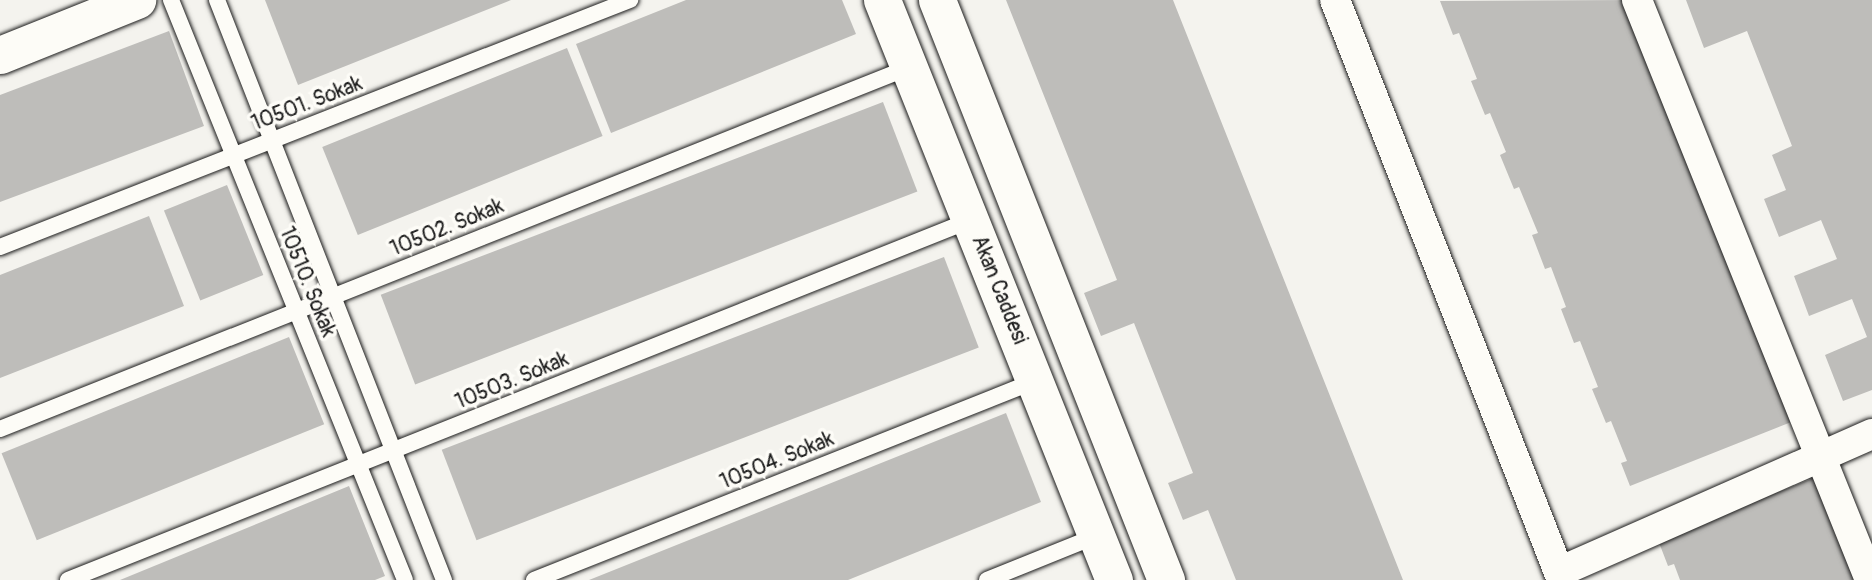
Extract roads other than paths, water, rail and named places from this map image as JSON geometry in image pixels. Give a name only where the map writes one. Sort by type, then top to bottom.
[{"type":"street","points":[[0,55],[137,0]]},
{"type":"street","name":"Akan Caddesi","points":[[882,0],[1114,580]]},
{"type":"street","points":[[937,0],[1166,580]]},
{"type":"street","points":[[1335,0],[1561,576],[1820,455],[1872,434]]},
{"type":"street","points":[[1637,0],[1870,580]]},
{"type":"lane","name":"10510. Sokak","points":[[171,0],[405,580]]},
{"type":"lane","name":"10510. Sokak","points":[[217,0],[444,580]]},
{"type":"lane","name":"10501. Sokak","points":[[0,247],[630,0]]},
{"type":"lane","name":"10502. Sokak","points":[[0,429],[910,67]]},
{"type":"lane","name":"10503. Sokak","points":[[68,580],[971,220]]},
{"type":"lane","name":"10504. Sokak","points":[[534,580],[1035,381]]},
{"type":"lane","points":[[986,580],[1096,536]]}]
